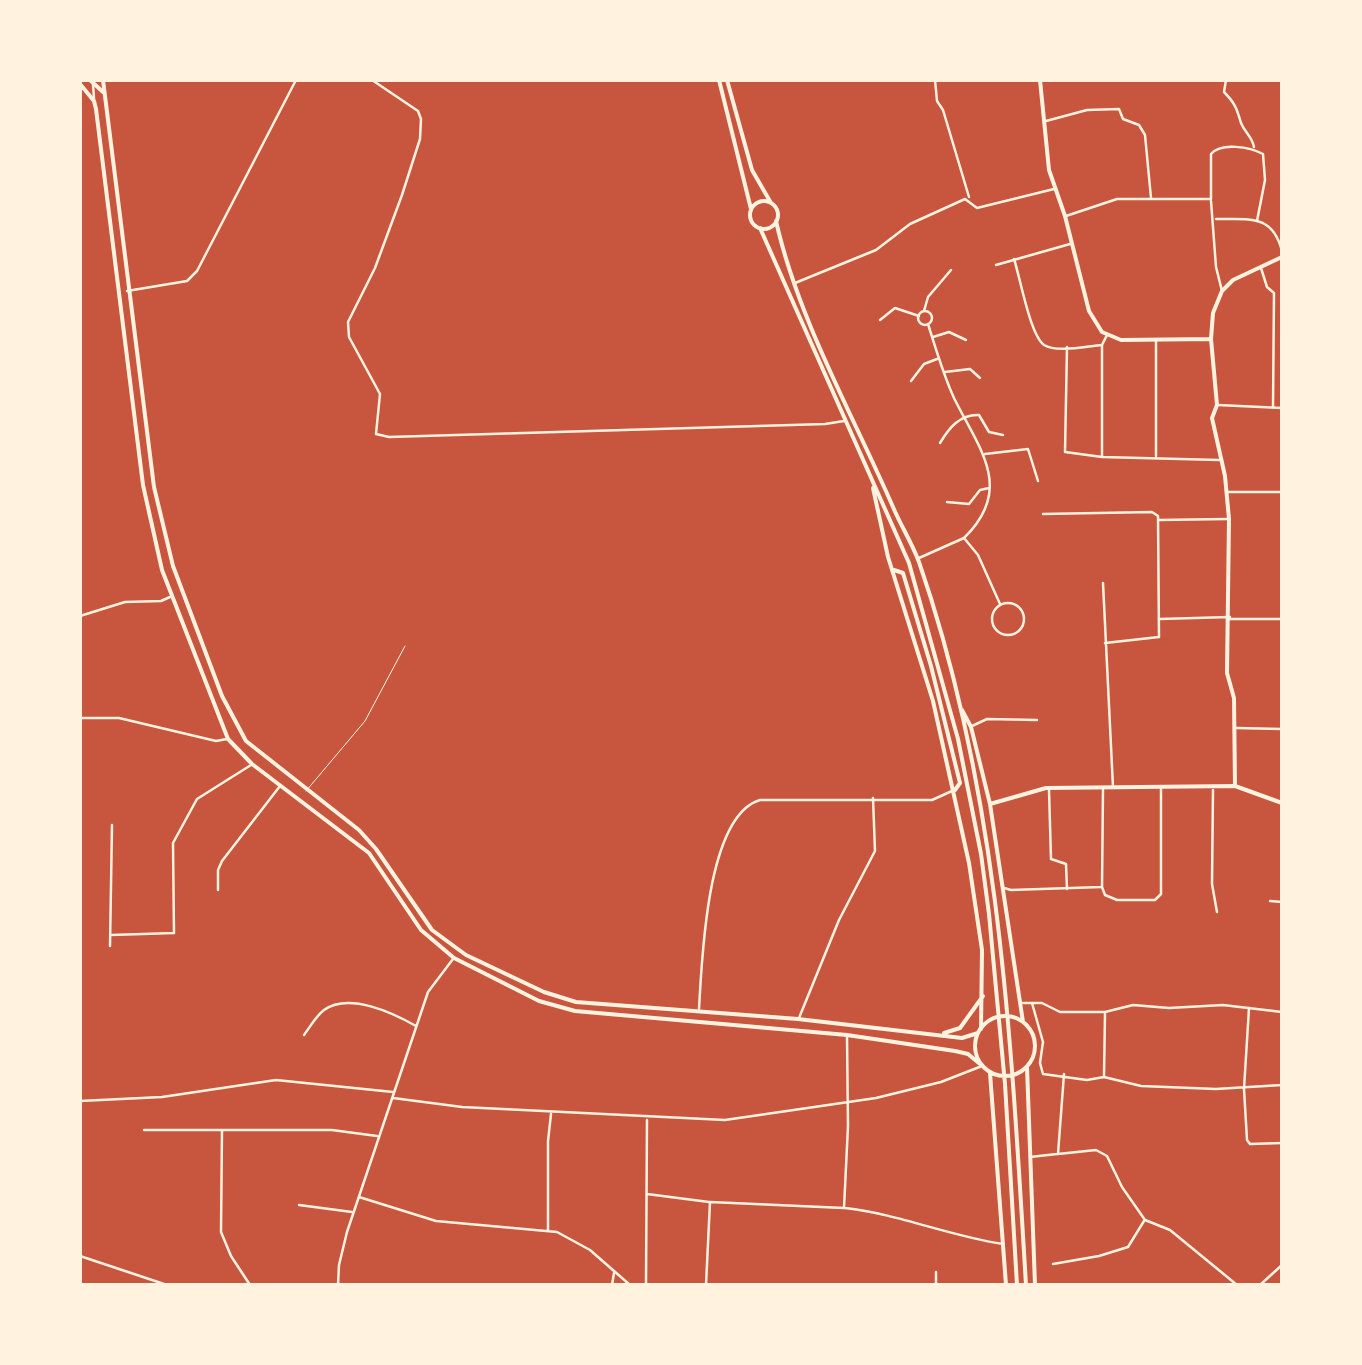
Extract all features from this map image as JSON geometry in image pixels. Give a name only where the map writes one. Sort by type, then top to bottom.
[{"type":"main road","points":[[102,80],[154,488],[173,566],[222,696],[246,742],[358,830],[376,849],[432,930],[466,955],[544,992],[576,1002],[962,1038],[998,1017],[1023,1022]]},
{"type":"main road","points":[[719,80],[751,221],[760,228],[909,564],[958,740],[974,816],[991,938],[1017,1285]]},
{"type":"main road","points":[[728,80],[752,170],[776,209],[794,284],[918,559],[957,702],[982,813],[1002,939],[1026,1285]]},
{"type":"main road","points":[[1040,80],[1049,170],[1096,326],[1107,336],[1121,340],[1211,339]]},
{"type":"main road","points":[[92,81],[102,92]]},
{"type":"main road","points":[[80,84],[94,101],[143,485],[162,570],[228,739],[252,764],[369,853],[421,930],[454,958],[539,1001],[575,1011],[847,1035],[955,1051],[968,1054],[990,1073],[1010,1076],[1028,1066]]},
{"type":"main road","points":[[751,209],[760,202],[771,203]]},
{"type":"main road","points":[[760,228],[768,228],[776,221]]},
{"type":"main road","points":[[1236,786],[1234,698],[1227,673],[1230,518],[1212,418],[1217,404],[1211,339],[1213,313],[1222,291],[1238,277],[1282,254]]},
{"type":"main road","points":[[872,480],[877,518],[933,701],[954,790],[979,926],[984,995],[975,1046],[981,1064]]},
{"type":"main road","points":[[957,702],[971,726],[990,804],[1019,1004],[1035,1044],[1028,1066],[1034,1285]]},
{"type":"main road","points":[[990,804],[1049,788],[1236,786],[1282,802]]},
{"type":"main road","points":[[940,1035],[960,1028],[984,995]]},
{"type":"main road","points":[[990,1073],[1006,1285]]},
{"type":"street","points":[[128,291],[188,281],[198,271],[296,80]]},
{"type":"street","points":[[372,80],[418,111],[421,119],[420,139],[402,195],[375,268],[348,322],[348,337],[380,394],[376,434],[388,437],[805,425],[846,420]]},
{"type":"street","points":[[935,80],[937,101],[970,201]]},
{"type":"street","points":[[1226,80],[1223,90],[1239,109],[1254,150]]},
{"type":"street","points":[[92,81],[94,101]]},
{"type":"street","points":[[1046,121],[1087,110],[1119,109],[1123,119],[1139,125],[1145,134],[1151,198]]},
{"type":"street","points":[[1222,291],[1215,258],[1212,150],[1254,150],[1264,158],[1265,180],[1257,221]]},
{"type":"street","points":[[794,284],[876,250],[917,220],[965,199],[977,208],[1054,189]]},
{"type":"street","points":[[1064,216],[1117,200],[1211,199]]},
{"type":"street","points":[[1214,219],[1257,221],[1275,230],[1282,254]]},
{"type":"street","points":[[996,265],[1072,244]]},
{"type":"street","points":[[1014,260],[1040,340],[1047,346],[1102,346]]},
{"type":"street","points":[[1260,266],[1267,287],[1274,292],[1273,407]]},
{"type":"street","points":[[919,316],[928,297],[951,270]]},
{"type":"street","points":[[880,320],[895,308],[919,316]]},
{"type":"street","points":[[918,559],[964,538],[983,515],[990,488],[990,470],[984,454],[939,359],[928,324],[932,316],[924,312]]},
{"type":"street","points":[[919,316],[920,322],[928,324]]},
{"type":"street","points":[[932,337],[949,332],[966,340]]},
{"type":"street","points":[[1102,457],[1102,346],[1107,336]]},
{"type":"street","points":[[1156,341],[1156,457]]},
{"type":"street","points":[[1067,347],[1064,450],[1102,457],[1220,460]]},
{"type":"street","points":[[911,381],[924,364],[939,359]]},
{"type":"street","points":[[944,372],[970,369],[980,378]]},
{"type":"street","points":[[1217,404],[1282,408]]},
{"type":"street","points":[[940,443],[964,416],[979,415],[985,430],[1003,435]]},
{"type":"street","points":[[984,454],[1028,449],[1038,481]]},
{"type":"street","points":[[946,502],[970,504],[980,490],[990,488]]},
{"type":"street","points":[[1227,492],[1282,492]]},
{"type":"street","points":[[1042,514],[1156,513],[1158,638],[1105,644]]},
{"type":"street","points":[[1158,520],[1230,518]]},
{"type":"street","points":[[964,538],[978,555],[1000,604]]},
{"type":"street","points":[[1102,584],[1113,788]]},
{"type":"street","points":[[80,616],[125,602],[160,601],[172,596]]},
{"type":"street","points":[[1000,604],[1012,604],[1023,614],[1023,624],[1013,635],[1003,635],[992,625],[992,615],[1000,604]]},
{"type":"street","points":[[1158,619],[1282,619]]},
{"type":"street","points":[[80,718],[119,718],[216,741],[228,739]]},
{"type":"street","points":[[971,726],[987,719],[1036,720]]},
{"type":"street","points":[[1235,728],[1282,729]]},
{"type":"street","points":[[111,935],[174,933],[173,843],[197,800],[252,764]]},
{"type":"street","points":[[218,890],[222,861],[280,785]]},
{"type":"street","points":[[1214,787],[1212,884],[1217,912]]},
{"type":"street","points":[[1049,788],[1051,859],[1067,865],[1067,890]]},
{"type":"street","points":[[1103,788],[1105,894],[1116,900],[1155,900],[1159,897],[1162,788]]},
{"type":"street","points":[[699,1013],[708,912],[719,856],[730,828],[744,808],[760,800],[932,800],[954,790]]},
{"type":"street","points":[[798,1020],[839,920],[874,852],[873,798]]},
{"type":"street","points":[[110,946],[112,825]]},
{"type":"street","points":[[1003,887],[1102,887]]},
{"type":"street","points":[[1270,901],[1282,902]]},
{"type":"street","points":[[338,1285],[339,1265],[354,1212],[428,992],[454,958]]},
{"type":"street","points":[[1019,1004],[1042,1002],[1060,1012],[1105,1012],[1134,1004],[1282,1012]]},
{"type":"street","points":[[1032,1003],[1042,1042],[1040,1063],[1044,1074],[1086,1080],[1104,1077],[1141,1086],[1244,1089],[1282,1085]]},
{"type":"street","points":[[304,1035],[322,1012],[342,1004],[388,1012],[417,1027]]},
{"type":"street","points":[[1248,1008],[1244,1089],[1248,1142],[1282,1143]]},
{"type":"street","points":[[1104,1077],[1105,1012]]},
{"type":"street","points":[[844,1208],[847,1035]]},
{"type":"street","points":[[80,1101],[162,1096],[276,1080],[462,1107],[725,1120],[848,1102],[941,1082],[981,1064]]},
{"type":"street","points":[[1058,1154],[1064,1074]]},
{"type":"street","points":[[548,1230],[552,1112]]},
{"type":"street","points":[[646,1285],[648,1118]]},
{"type":"street","points":[[144,1130],[332,1130],[378,1136]]},
{"type":"street","points":[[222,1130],[221,1232],[248,1285]]},
{"type":"street","points":[[1029,1157],[1096,1150],[1107,1156],[1145,1220],[1170,1230],[1236,1285]]},
{"type":"street","points":[[646,1194],[710,1202],[880,1212],[934,1230],[1003,1244]]},
{"type":"street","points":[[359,1197],[454,1224],[548,1230],[582,1244],[630,1285]]},
{"type":"street","points":[[706,1285],[710,1202]]},
{"type":"street","points":[[299,1205],[354,1212]]},
{"type":"street","points":[[1053,1264],[1128,1247],[1145,1220]]},
{"type":"street","points":[[80,1256],[167,1285]]},
{"type":"street","points":[[1260,1285],[1282,1265]]},
{"type":"street","points":[[612,1285],[615,1272]]},
{"type":"street","points":[[936,1272],[936,1285]]},
{"type":"lane","points":[[306,791],[365,722],[405,646]]}]
